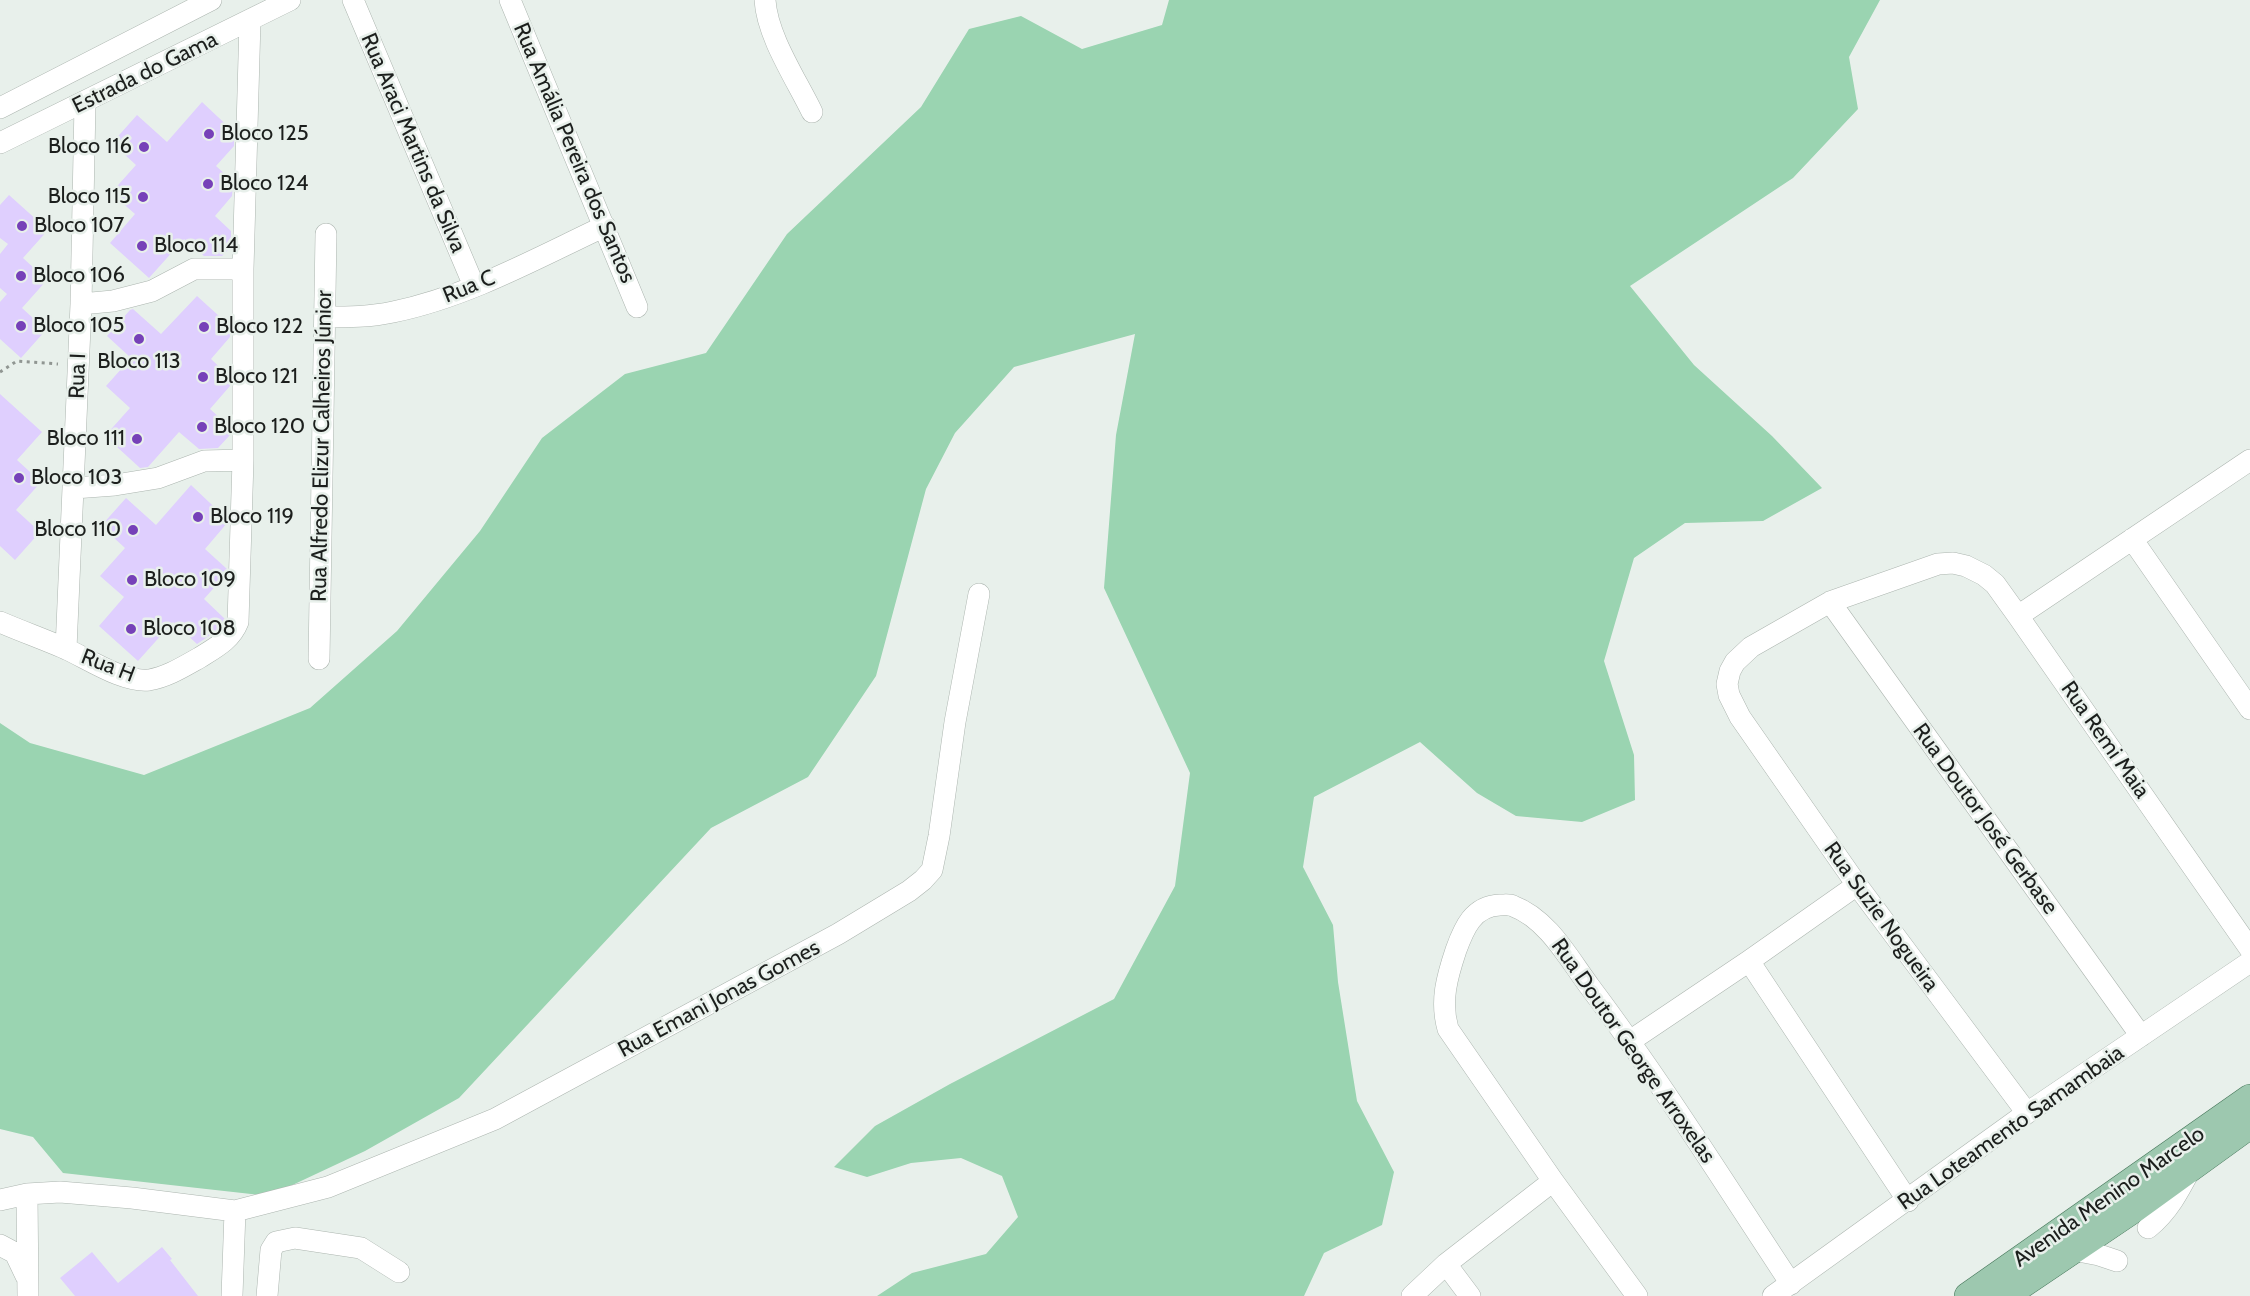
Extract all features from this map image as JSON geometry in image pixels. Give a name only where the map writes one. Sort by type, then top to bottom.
[{"type":"main road","name":"Avenida Menino Marcelo","points":[[1968,1296],[2135,1217],[2250,1098]]},
{"type":"main road","name":"Avenida Menino Marcelo","points":[[2005,1296],[2073,1250],[2135,1217],[2191,1168],[2250,1125]]},
{"type":"street","points":[[0,108],[211,0]]},
{"type":"street","name":"Estrada do Gama","points":[[0,143],[290,0]]},
{"type":"street","name":"Rua Araci Martins da Silva","points":[[353,0],[474,286]]},
{"type":"street","name":"Rua Amália Pereira dos Santos","points":[[510,0],[637,307]]},
{"type":"street","points":[[765,0],[766,12],[780,48],[812,112]]},
{"type":"street","points":[[74,488],[115,485],[158,478],[204,460],[243,460],[243,269],[250,21]]},
{"type":"street","name":"Rua I","points":[[66,649],[79,364],[85,103]]},
{"type":"street","name":"Rua C","points":[[325,318],[368,316],[425,304],[474,286],[605,226]]},
{"type":"street","name":"Rua Alfredo Elizur Calheiros Júnior","points":[[318,659],[326,234]]},
{"type":"street","points":[[81,304],[113,302],[152,291],[194,269],[243,269]]},
{"type":"street","name":"Rua H","points":[[0,622],[66,649],[116,673],[140,680],[163,677],[221,644],[231,636],[238,622],[243,460]]},
{"type":"street","points":[[2018,616],[2250,460]]},
{"type":"street","points":[[2132,539],[2250,709]]},
{"type":"street","name":"Rua Remi Maia","points":[[1938,564],[1953,563],[1966,566],[1984,575],[1995,584],[2250,949]]},
{"type":"street","name":"Rua Suzie Nogueira","points":[[1938,564],[1830,602],[1751,647],[1735,662],[1727,684],[1729,695],[1740,717],[1857,885],[2027,1113]]},
{"type":"street","name":"Rua Emani Jonas Gomes","points":[[235,1211],[328,1187],[495,1119],[838,934],[923,880],[932,870],[936,854],[955,722],[979,594]]},
{"type":"street","name":"Rua Doutor José Gerbase","points":[[1830,602],[2141,1036]]},
{"type":"street","points":[[1630,1041],[1857,885]]},
{"type":"street","name":"Rua Doutor George Arroxelas","points":[[1553,1181],[1448,1029],[1444,1013],[1444,990],[1468,922],[1480,910],[1494,905],[1511,905],[1526,912],[1547,930],[1630,1041],[1791,1284]]},
{"type":"street","points":[[1749,961],[1908,1201]]},
{"type":"street","name":"Rua Loteamento Samambaia","points":[[1773,1296],[1908,1201],[2027,1113],[2250,962]]},
{"type":"street","points":[[1412,1296],[1421,1285],[1446,1264],[1553,1181],[1637,1296]]},
{"type":"street","points":[[0,1200],[27,1194],[60,1192],[132,1198],[235,1211],[232,1296]]},
{"type":"street","points":[[27,1194],[29,1289]]},
{"type":"street","points":[[267,1296],[271,1250],[276,1242],[295,1238],[361,1248],[399,1272]]},
{"type":"street","points":[[0,1245],[15,1253],[29,1289]]},
{"type":"street","points":[[2073,1250],[2117,1261]]},
{"type":"street","points":[[1446,1264],[1470,1296]]},
{"type":"path","points":[[0,372],[17,361],[79,364]]},
{"type":"green space","points":[[1169,0],[1880,0],[1849,57],[1858,109],[1793,178],[1630,286],[1694,365],[1772,436],[1822,488],[1763,521],[1685,523],[1634,558],[1604,661],[1634,755],[1635,800],[1582,822],[1516,816],[1477,793],[1420,742],[1314,797],[1303,867],[1333,925],[1338,982],[1357,1101],[1394,1172],[1382,1225],[1324,1253],[1304,1296],[877,1296],[912,1273],[986,1254],[1018,1217],[1002,1176],[961,1158],[911,1163],[867,1177],[834,1167],[875,1126],[950,1084],[1114,999],[1175,886],[1190,773],[1104,588],[1116,435],[1135,334],[1014,367],[955,433],[926,489],[876,676],[808,777],[711,828],[459,1098],[365,1151],[269,1196],[63,1173],[33,1137],[0,1129],[0,723],[30,743],[144,775],[310,708],[397,631],[480,531],[542,438],[625,374],[706,353],[787,234],[921,107],[969,29],[1021,16],[1082,49],[1162,25]]},
{"type":"building","points":[[202,102],[234,132],[234,146],[216,166],[233,181],[232,196],[215,216],[231,231],[231,247],[222,256],[204,256],[184,239],[149,278],[110,243],[135,214],[111,193],[136,165],[112,143],[137,115],[167,142]]},
{"type":"building","points":[[9,195],[48,230],[23,258],[47,280],[22,308],[46,330],[21,358],[0,339],[0,302],[7,294],[0,288],[0,254],[8,244],[0,238],[0,205]]},
{"type":"building","points":[[197,296],[230,326],[230,337],[211,359],[230,377],[230,386],[210,409],[230,427],[230,435],[218,448],[199,449],[179,432],[148,467],[140,468],[105,436],[130,408],[106,386],[131,358],[107,336],[133,309],[161,334]]},
{"type":"building","points":[[0,394],[42,432],[17,460],[41,482],[16,510],[40,532],[15,560],[0,546]]},
{"type":"building","points":[[191,485],[228,520],[205,549],[227,569],[227,573],[204,599],[225,619],[218,630],[197,644],[173,622],[138,661],[99,626],[124,597],[100,576],[125,548],[101,526],[126,498],[156,525]]},
{"type":"building","points":[[162,1247],[198,1296],[75,1296],[60,1278],[92,1252],[118,1283]]},
{"type":"place","name":"Bloco 125","points":[[209,134]]},
{"type":"place","name":"Bloco 116","points":[[144,147]]},
{"type":"place","name":"Bloco 124","points":[[208,184]]},
{"type":"place","name":"Bloco 115","points":[[143,197]]},
{"type":"place","name":"Bloco 107","points":[[22,226]]},
{"type":"place","name":"Bloco 114","points":[[142,246]]},
{"type":"place","name":"Bloco 106","points":[[21,276]]},
{"type":"place","name":"Bloco 105","points":[[21,326]]},
{"type":"place","name":"Bloco 122","points":[[204,327]]},
{"type":"place","name":"Bloco 113","points":[[139,339]]},
{"type":"place","name":"Bloco 121","points":[[203,377]]},
{"type":"place","name":"Bloco 120","points":[[202,427]]},
{"type":"place","name":"Bloco 111","points":[[137,439]]},
{"type":"place","name":"Bloco 103","points":[[19,478]]},
{"type":"place","name":"Bloco 119","points":[[198,517]]},
{"type":"place","name":"Bloco 110","points":[[133,530]]},
{"type":"place","name":"Bloco 109","points":[[132,580]]},
{"type":"place","name":"Bloco 108","points":[[131,629]]}]
